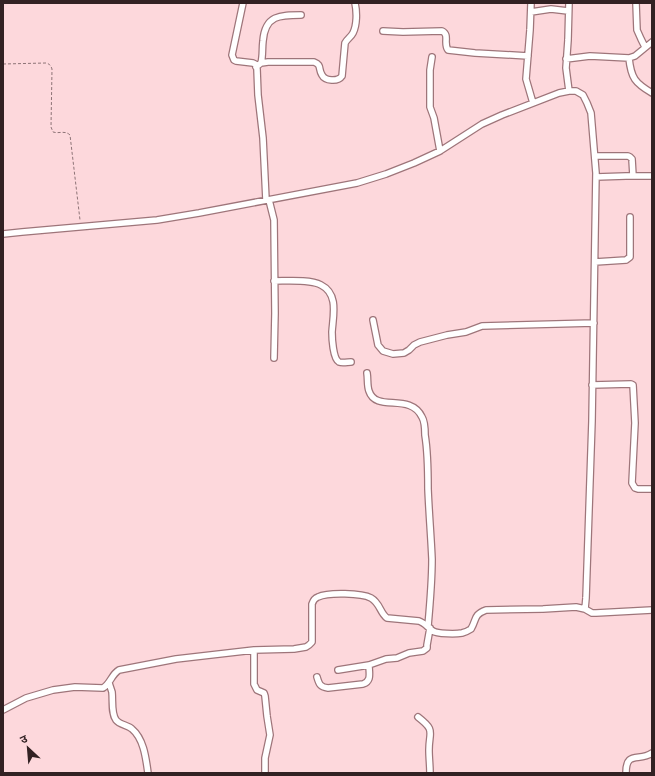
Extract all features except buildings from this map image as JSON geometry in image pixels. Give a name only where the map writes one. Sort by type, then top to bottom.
[{"type":"street","points":[[243,3],[232,55],[236,62],[253,63],[258,65],[268,62],[316,62],[319,66],[321,75],[325,78],[334,80],[340,79],[342,76],[345,43],[354,32],[355,27],[355,3]]},
{"type":"street","points":[[531,3],[526,79],[533,103]]},
{"type":"street","points":[[569,3],[566,58],[569,91]]},
{"type":"street","points":[[636,3],[637,30],[640,39],[646,47]]},
{"type":"street","points":[[531,12],[551,9],[568,11]]},
{"type":"street","points":[[274,358],[274,220],[268,200],[258,95],[258,65],[262,56],[264,32],[273,19],[280,16],[302,15]]},
{"type":"street","points":[[383,31],[442,31],[446,36],[446,45],[448,50],[528,56]]},
{"type":"street","points":[[566,58],[590,56],[629,58],[635,56],[652,42]]},
{"type":"street","points":[[432,57],[430,70],[430,107],[434,118],[440,151]]},
{"type":"street","points":[[629,58],[632,75],[640,85],[652,93]]},
{"type":"street","points":[[3,234],[157,220],[357,183],[386,174],[440,151],[482,124],[502,115],[559,93],[576,91],[583,96],[588,103],[591,113],[596,177],[594,323],[586,591],[584,609]]},
{"type":"street","points":[[595,156],[630,157],[632,159],[633,176]]},
{"type":"street","points":[[596,177],[652,176]]},
{"type":"street","points":[[595,262],[626,260],[630,257],[630,217]]},
{"type":"street","points":[[274,281],[316,283],[326,288],[330,292],[334,302],[332,334],[334,356],[339,362],[351,362]]},
{"type":"street","points":[[373,320],[378,345],[383,352],[392,354],[409,350],[420,342],[466,332],[482,326],[594,323]]},
{"type":"street","points":[[338,670],[397,658],[409,653],[423,651],[427,648],[432,560],[424,423],[418,410],[413,406],[375,400],[369,391],[367,373]]},
{"type":"street","points":[[592,385],[633,385],[635,423],[632,483],[635,488],[638,489],[652,489]]},
{"type":"street","points":[[3,710],[26,698],[53,690],[75,687],[103,688],[119,670],[176,659],[254,650],[294,649],[306,647],[312,642],[312,604],[318,597],[324,595],[352,594],[365,596],[378,604],[384,616],[387,618],[423,622],[434,632],[467,632],[473,626],[478,613],[486,610],[576,607],[596,613],[652,610]]},
{"type":"street","points":[[254,650],[254,684],[257,690],[264,693],[266,696],[266,716],[270,735],[265,758],[265,773]]},
{"type":"street","points":[[316,677],[319,685],[328,688],[363,684],[369,680],[368,665]]},
{"type":"street","points":[[109,683],[112,692],[114,716],[119,723],[133,729],[141,742],[147,761],[148,773]]},
{"type":"street","points":[[418,717],[428,726],[431,733],[429,749],[430,773]]},
{"type":"street","points":[[626,773],[626,766],[629,760],[632,758],[650,755],[652,753]]},
{"type":"path","points":[[3,64],[46,63],[51,66],[51,127],[53,132],[56,133],[66,132],[71,139],[81,227]]}]
